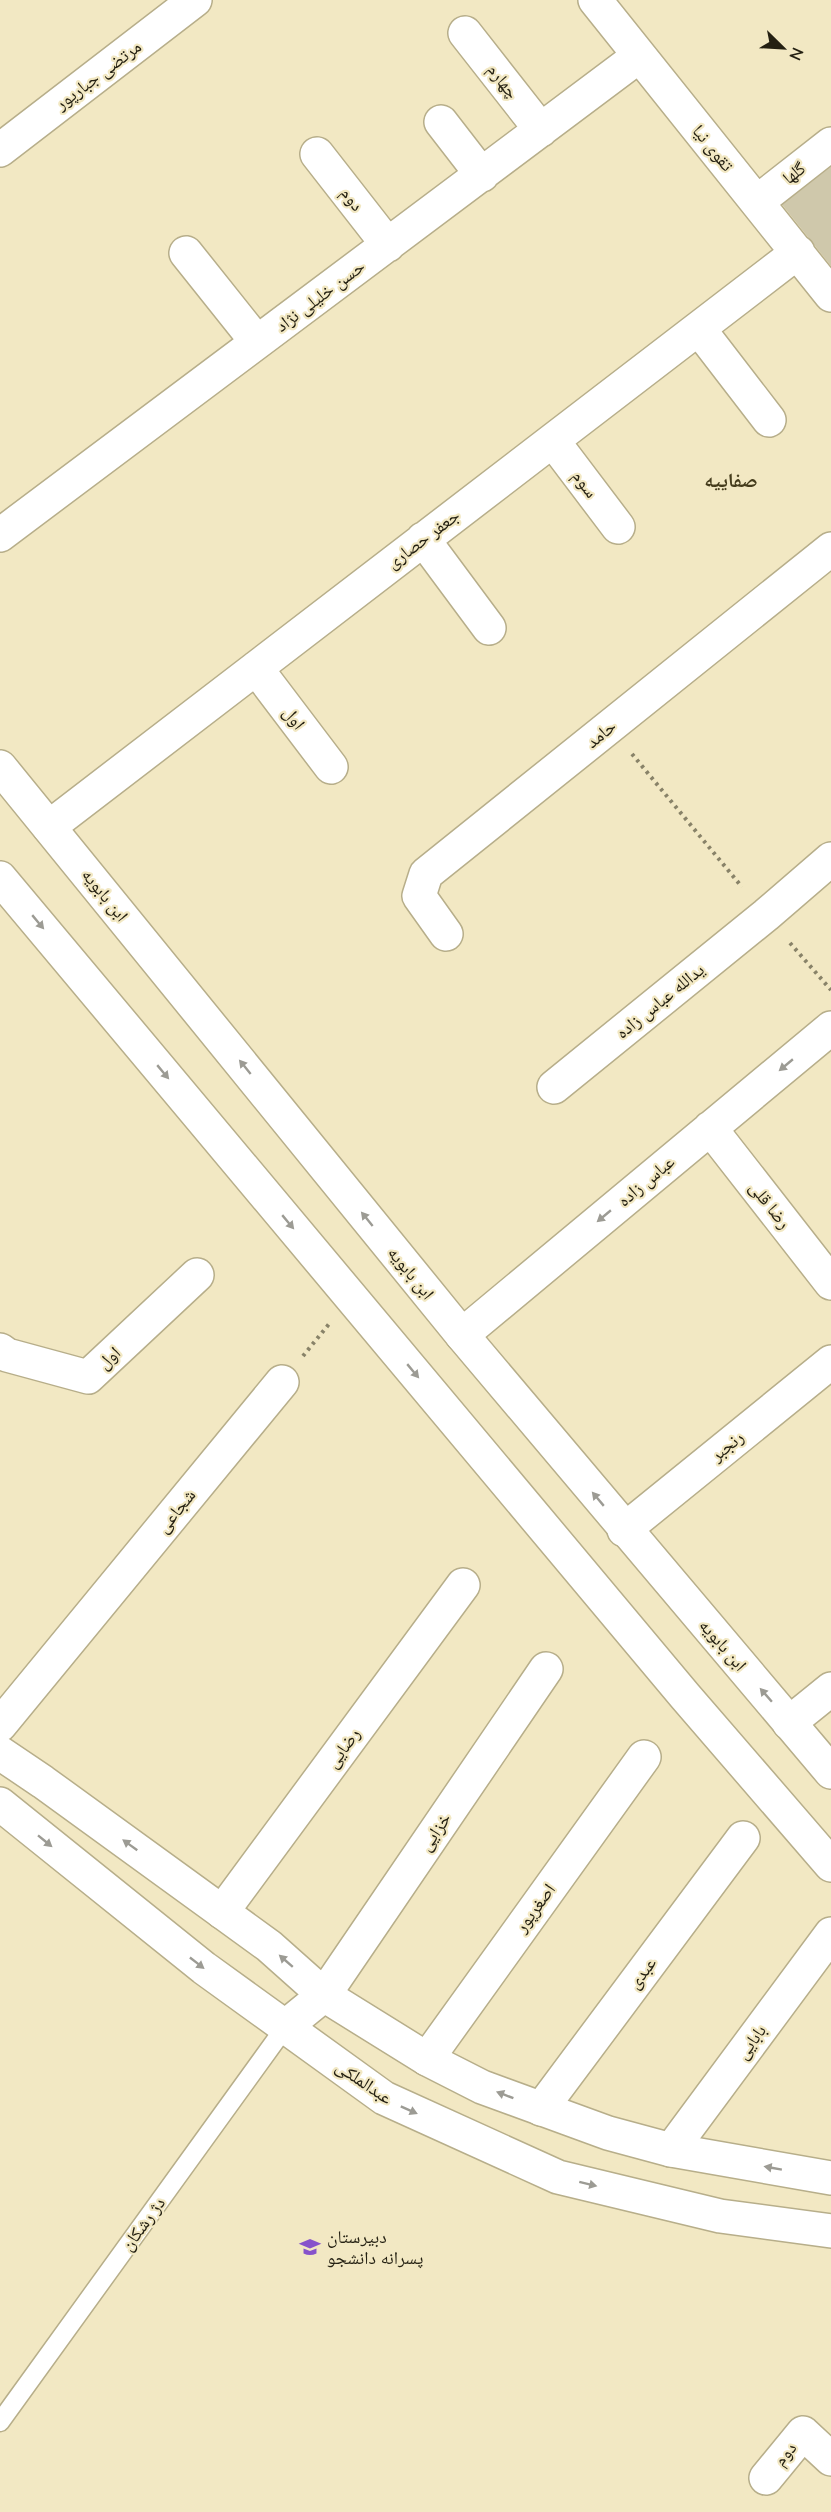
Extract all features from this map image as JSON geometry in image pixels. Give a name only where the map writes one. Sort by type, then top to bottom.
[{"type":"street","name":"مرتضی جبارپور","points":[[0,150],[195,0]]},
{"type":"street","name":"تقوی نیا","points":[[595,0],[831,295]]},
{"type":"street","name":"چهارم","points":[[465,33],[541,130]]},
{"type":"street","name":"حسن خلیلی نژاد","points":[[0,535],[639,56]]},
{"type":"street","points":[[441,122],[482,175]]},
{"type":"street","name":"گلها","points":[[757,202],[831,144]]},
{"type":"street","name":"دوم","points":[[317,154],[388,245]]},
{"type":"street","name":"جعفر حصاری","points":[[49,827],[798,252]]},
{"type":"street","points":[[186,253],[257,342]]},
{"type":"street","points":[[699,329],[769,420]]},
{"type":"street","name":"سوم","points":[[552,441],[618,527]]},
{"type":"street","points":[[423,538],[489,628]]},
{"type":"street","name":"حامد","points":[[446,934],[419,896],[426,874],[610,727],[829,558]]},
{"type":"street","name":"اول","points":[[256,668],[332,767]]},
{"type":"street","name":"ابن بابویه","points":[[0,766],[462,1335],[624,1530],[831,1772]]},
{"type":"street","name":"یدالله عباس زاده","points":[[554,1087],[766,915],[831,859]]},
{"type":"street","points":[[0,878],[678,1688],[831,1865]]},
{"type":"street","name":"عباس زاده","points":[[462,1335],[831,1028]]},
{"type":"street","name":"رضا قلی","points":[[710,1128],[831,1283]]},
{"type":"street","name":"اول","points":[[2,1357],[88,1377],[198,1275]]},
{"type":"street","name":"رنجبر","points":[[624,1530],[831,1362]]},
{"type":"street","name":"شجاعی","points":[[0,1725],[282,1382]]},
{"type":"street","name":"رضایی","points":[[222,1912],[463,1585]]},
{"type":"street","name":"خزایی","points":[[286,2026],[324,1995],[546,1669]]},
{"type":"street","points":[[789,1722],[831,1689]]},
{"type":"street","points":[[0,1754],[269,1946],[324,1995],[426,2059],[482,2087],[608,2133],[672,2150],[831,2178]]},
{"type":"street","name":"اصغرپور","points":[[426,2059],[644,1757]]},
{"type":"street","name":"عبدالملکی","points":[[0,1804],[204,1968],[384,2098],[558,2176],[720,2216],[831,2231]]},
{"type":"street","name":"عبدی","points":[[540,2109],[743,1838]]},
{"type":"street","name":"بابایی","points":[[672,2150],[831,1934]]},
{"type":"street","name":"دوم","points":[[766,2478],[803,2433],[831,2459]]},
{"type":"lane","name":"دژ رشکان","points":[[0,2422],[286,2026]]},
{"type":"path","points":[[610,727],[831,990]]},
{"type":"path","points":[[282,1382],[351,1298]]},
{"type":"shaded area","points":[[831,162],[831,266],[780,202]]},
{"type":"place","name":"دبیرستان پسرانه دانشجو","points":[[310,2247]]},
{"type":"district","name":"صفاییه","points":[[731,480]]}]
